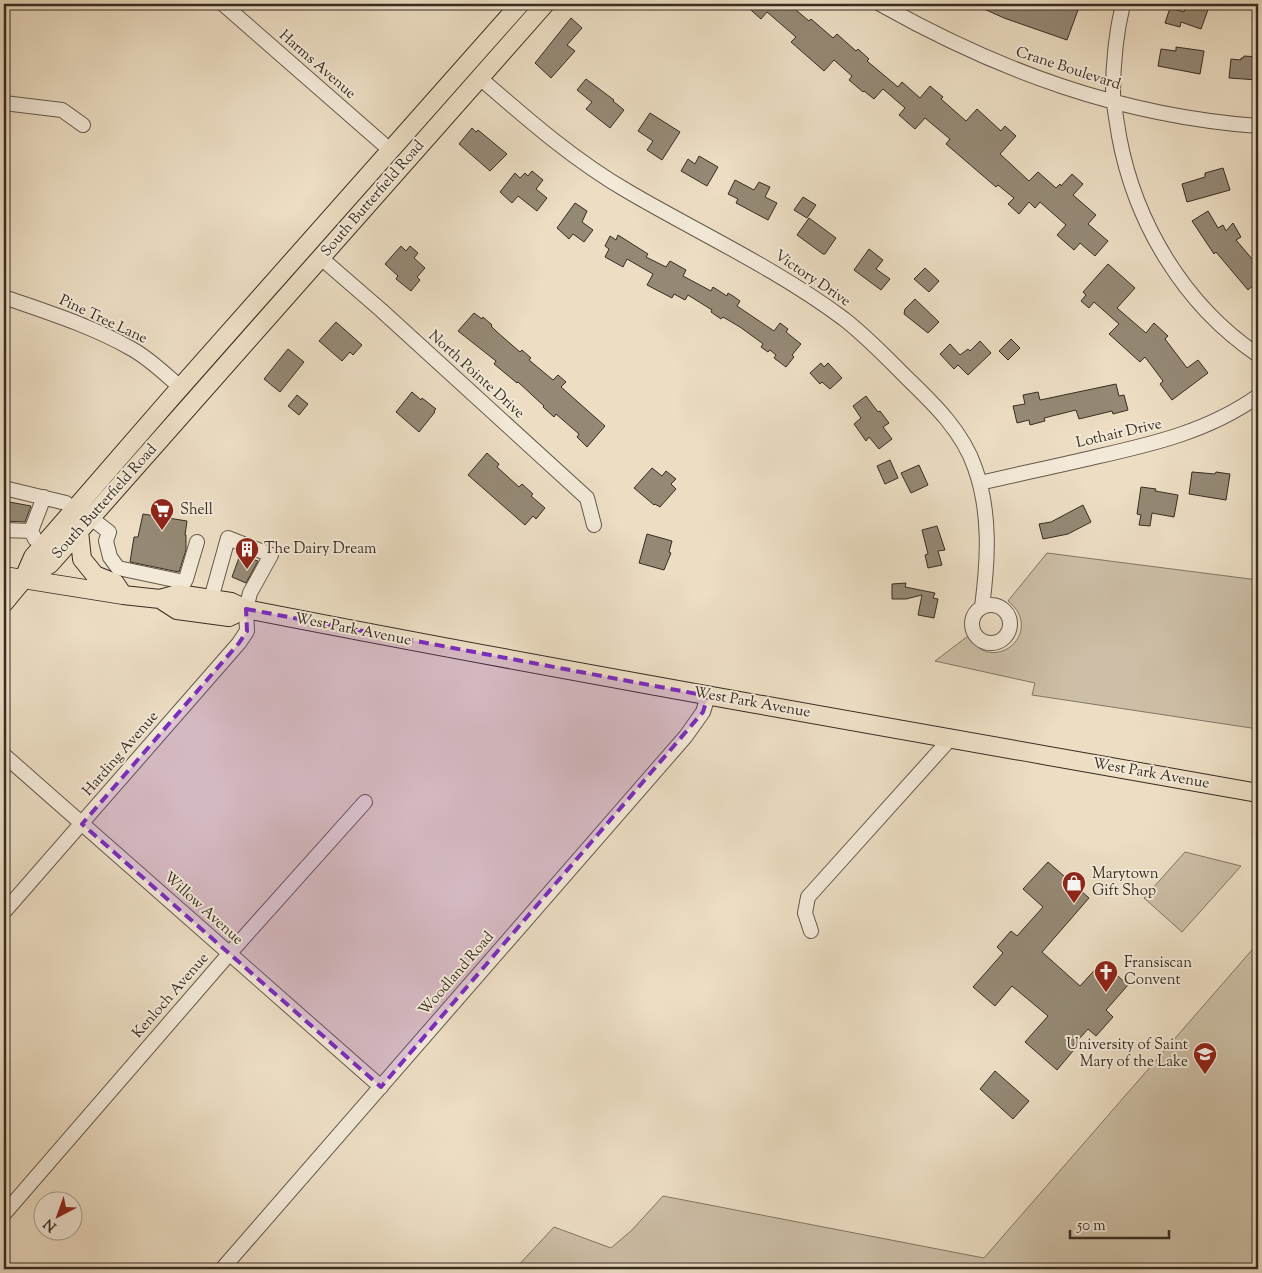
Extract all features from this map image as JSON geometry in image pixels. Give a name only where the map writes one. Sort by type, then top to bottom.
[{"type":"main road","name":"South Butterfield Road","points":[[23,580],[33,557],[43,545],[180,387],[520,4]]},
{"type":"main road","name":"South Butterfield Road","points":[[23,580],[50,564],[79,532],[545,4]]},
{"type":"main road","points":[[79,532],[82,559],[95,575],[115,583],[123,595]]},
{"type":"main road","name":"West Park Avenue","points":[[4,576],[160,599],[177,610],[229,617],[246,609]]},
{"type":"main road","points":[[4,603],[23,580]]},
{"type":"main road","name":"West Park Avenue","points":[[160,599],[181,588],[211,599],[231,602],[246,609],[708,696],[1258,793]]},
{"type":"street","name":"Harms Avenue","points":[[223,4],[390,150]]},
{"type":"street","name":"Crane Boulevard","points":[[880,4],[928,31],[997,63],[1085,95],[1168,114],[1223,124],[1258,126]]},
{"type":"street","points":[[1123,4],[1116,39],[1114,102],[1123,156],[1136,201],[1154,237],[1176,274],[1204,308],[1224,328],[1258,355]]},
{"type":"street","name":"Victory Drive","points":[[480,78],[519,112],[596,172],[628,192],[770,269],[844,320],[869,341],[942,413],[964,445],[980,483],[987,542],[987,565],[982,607]]},
{"type":"street","points":[[4,103],[62,110],[83,125]]},
{"type":"street","name":"North Pointe Drive","points":[[321,258],[382,310],[587,498],[594,525]]},
{"type":"street","name":"Pine Tree Lane","points":[[4,297],[72,320],[133,349],[180,387]]},
{"type":"street","name":"Lothair Drive","points":[[980,483],[1177,437],[1199,429],[1258,396]]},
{"type":"street","points":[[4,488],[66,503],[74,510]]},
{"type":"street","points":[[43,545],[35,539],[32,531],[44,497]]},
{"type":"street","points":[[91,518],[109,532],[106,541],[110,557],[118,568],[181,588],[197,542]]},
{"type":"street","points":[[4,530],[32,531]]},
{"type":"street","name":"Harding Avenue","points":[[4,912],[239,643],[246,631],[246,609],[250,592],[271,555],[228,538],[211,599]]},
{"type":"street","name":"Woodland Road","points":[[222,1269],[686,736],[703,712],[708,696]]},
{"type":"street","points":[[811,932],[805,913],[808,897],[951,738]]},
{"type":"street","name":"Willow Avenue","points":[[4,755],[381,1086]]},
{"type":"street","name":"Kenloch Avenue","points":[[4,1214],[229,954],[365,802]]},
{"type":"highlighted area","points":[[246,609],[708,696],[703,712],[381,1087],[82,824],[239,643],[247,631]]},
{"type":"shaded area","points":[[1047,553],[1258,580],[1258,729],[1032,695],[1035,683],[935,661],[968,636],[979,648],[989,652],[1000,652],[1009,648],[1016,641],[1020,632],[1021,622],[1017,611],[1008,601]]},
{"type":"shaded area","points":[[1185,852],[1241,866],[1182,932],[1144,898]]},
{"type":"shaded area","name":"University of Saint Mary of the Lake","points":[[1258,943],[1258,1269],[515,1269],[554,1227],[611,1248],[632,1230],[663,1196],[984,1258]]},
{"type":"building","points":[[744,4],[789,4],[809,21],[811,19],[833,38],[837,34],[856,51],[858,49],[869,59],[867,61],[898,87],[902,82],[920,98],[930,86],[943,97],[941,99],[966,121],[977,109],[1001,131],[1005,126],[1016,136],[1000,154],[1029,181],[1038,172],[1056,188],[1060,184],[1061,186],[1072,174],[1083,184],[1073,195],[1096,215],[1088,224],[1108,241],[1095,256],[1080,243],[1074,250],[1057,235],[1066,225],[1040,202],[1035,208],[1029,202],[1019,214],[1008,204],[1014,198],[998,185],[996,187],[946,144],[950,139],[925,118],[915,129],[899,115],[905,108],[883,89],[874,99],[849,80],[852,76],[834,60],[824,71],[791,42],[796,37],[767,12],[761,19]]},
{"type":"building","points":[[973,4],[1020,4],[1034,9],[1036,4],[1059,4],[1078,10],[1067,40],[1004,18]]},
{"type":"building","points":[[1187,4],[1210,4],[1201,29],[1181,22],[1180,27],[1165,23],[1170,8],[1184,12]]},
{"type":"building","points":[[571,18],[582,28],[567,45],[575,51],[551,78],[535,63]]},
{"type":"building","points":[[1176,47],[1204,51],[1200,74],[1158,66],[1161,49],[1176,51]]},
{"type":"building","points":[[1244,56],[1258,57],[1258,80],[1229,78],[1231,59],[1241,60]]},
{"type":"building","points":[[586,79],[624,110],[610,128],[586,109],[592,102],[577,90]]},
{"type":"building","points":[[650,113],[680,132],[662,160],[647,150],[653,141],[638,131]]},
{"type":"building","points":[[472,128],[476,132],[478,130],[507,154],[490,171],[459,144]]},
{"type":"building","points":[[699,156],[718,167],[707,186],[681,171],[688,159],[695,164]]},
{"type":"building","points":[[1223,168],[1230,190],[1187,202],[1182,184],[1205,177],[1205,173]]},
{"type":"building","points":[[532,171],[543,180],[536,189],[547,198],[537,211],[518,196],[512,203],[500,192],[515,173],[520,178],[525,173],[528,176]]},
{"type":"building","points":[[735,180],[754,190],[759,182],[770,187],[765,197],[777,203],[768,220],[736,203],[738,199],[728,194]]},
{"type":"building","points":[[803,197],[816,205],[807,218],[794,210]]},
{"type":"building","points":[[575,203],[587,211],[582,222],[593,230],[584,242],[573,234],[569,239],[557,228]]},
{"type":"building","points":[[1208,211],[1218,228],[1223,225],[1226,231],[1233,223],[1241,237],[1236,240],[1258,266],[1258,281],[1248,290],[1216,252],[1214,254],[1192,221]]},
{"type":"building","points":[[809,218],[836,238],[825,254],[797,235]]},
{"type":"building","points":[[618,235],[648,254],[646,257],[666,267],[670,261],[686,270],[683,276],[711,291],[713,287],[727,296],[728,293],[733,296],[740,301],[737,306],[774,331],[780,323],[788,329],[786,332],[801,344],[792,355],[794,357],[786,367],[774,358],[776,355],[770,350],[768,352],[761,347],[762,343],[723,317],[721,319],[711,312],[712,310],[688,295],[685,300],[674,294],[672,298],[647,285],[653,274],[627,259],[623,267],[605,257],[609,249],[605,246],[610,236],[616,240]]},
{"type":"building","points":[[401,246],[406,251],[410,246],[418,253],[414,258],[425,268],[417,277],[420,280],[411,291],[396,279],[398,276],[385,264]]},
{"type":"building","points":[[869,249],[883,260],[876,269],[890,279],[881,290],[854,270]]},
{"type":"building","points":[[1108,264],[1135,288],[1117,308],[1146,333],[1154,323],[1168,336],[1165,339],[1187,368],[1198,360],[1208,373],[1172,400],[1160,384],[1163,381],[1145,357],[1140,362],[1109,334],[1119,324],[1094,302],[1089,308],[1081,301],[1086,295],[1083,292]]},
{"type":"building","points":[[925,268],[939,281],[929,292],[914,279]]},
{"type":"building","points":[[915,299],[939,322],[928,333],[904,314],[905,309]]},
{"type":"building","points":[[474,313],[482,319],[483,317],[520,352],[522,350],[531,358],[529,360],[553,380],[558,375],[566,382],[561,387],[605,426],[587,447],[577,437],[579,434],[556,414],[554,417],[518,382],[494,364],[496,361],[458,331]]},
{"type":"building","points":[[336,322],[362,345],[353,355],[350,352],[342,361],[319,341]]},
{"type":"building","points":[[1011,339],[1020,348],[1008,360],[999,351]]},
{"type":"building","points":[[980,341],[991,353],[968,375],[958,365],[954,369],[940,354],[950,344],[960,355],[968,349],[970,351]]},
{"type":"building","points":[[288,349],[304,362],[280,392],[264,379]]},
{"type":"building","points":[[821,363],[824,367],[828,363],[842,378],[830,389],[822,382],[820,384],[810,373]]},
{"type":"building","points":[[1116,384],[1119,396],[1124,395],[1128,410],[1113,414],[1112,411],[1079,419],[1076,410],[1044,418],[1045,421],[1030,425],[1029,420],[1017,423],[1013,406],[1025,404],[1023,395],[1038,392],[1040,400]]},
{"type":"building","points":[[412,392],[436,409],[419,432],[396,412]]},
{"type":"building","points":[[297,395],[308,404],[299,415],[288,406]]},
{"type":"building","points":[[866,396],[889,423],[883,427],[892,439],[879,449],[869,437],[866,441],[854,424],[861,418],[853,406]]},
{"type":"building","points":[[487,453],[499,464],[497,467],[519,487],[522,484],[533,494],[531,496],[545,508],[536,519],[533,516],[525,525],[468,475]]},
{"type":"building","points":[[890,460],[898,478],[885,484],[877,466]]},
{"type":"building","points":[[919,465],[928,485],[911,493],[901,473]]},
{"type":"building","points":[[652,468],[662,476],[666,471],[676,479],[671,484],[676,489],[660,507],[654,505],[634,488]]},
{"type":"building","points":[[1192,472],[1230,474],[1226,500],[1189,494]]},
{"type":"building","points":[[1141,487],[1178,495],[1174,517],[1152,513],[1150,526],[1139,525],[1141,515],[1137,514]]},
{"type":"building","points":[[4,501],[31,506],[25,522],[4,521]]},
{"type":"building","points":[[1083,505],[1091,522],[1068,534],[1043,539],[1039,524],[1051,522]]},
{"type":"building","points":[[143,514],[187,521],[185,535],[186,550],[179,572],[130,562],[134,537],[138,537]]},
{"type":"building","points":[[937,526],[945,550],[938,551],[942,565],[928,568],[925,555],[928,554],[922,530]]},
{"type":"building","points":[[647,534],[672,541],[669,552],[671,553],[664,570],[639,563]]},
{"type":"building","name":"The Dairy Dream","points":[[240,555],[258,561],[246,583],[232,577]]},
{"type":"building","points":[[906,583],[905,587],[935,593],[933,598],[938,599],[934,618],[918,615],[922,595],[906,599],[892,599],[892,584]]},
{"type":"building","points":[[1048,862],[1089,898],[1042,952],[1080,986],[1102,962],[1128,985],[1106,1010],[1113,1017],[1096,1036],[1088,1029],[1071,1048],[1073,1051],[1057,1070],[1025,1042],[1048,1016],[1012,986],[995,1006],[973,987],[1003,953],[997,947],[1011,931],[1017,936],[1043,907],[1023,889]]},
{"type":"building","points":[[995,1071],[1029,1101],[1013,1119],[980,1089]]},
{"type":"place","name":"Shell","points":[[162,531]]},
{"type":"place","name":"The Dairy Dream","points":[[247,570]]},
{"type":"place","name":"Marytown Gift Shop","points":[[1074,904]]},
{"type":"place","name":"Fransiscan Convent","points":[[1106,993]]},
{"type":"place","name":"University of Saint Mary of the Lake","points":[[1205,1075]]}]
